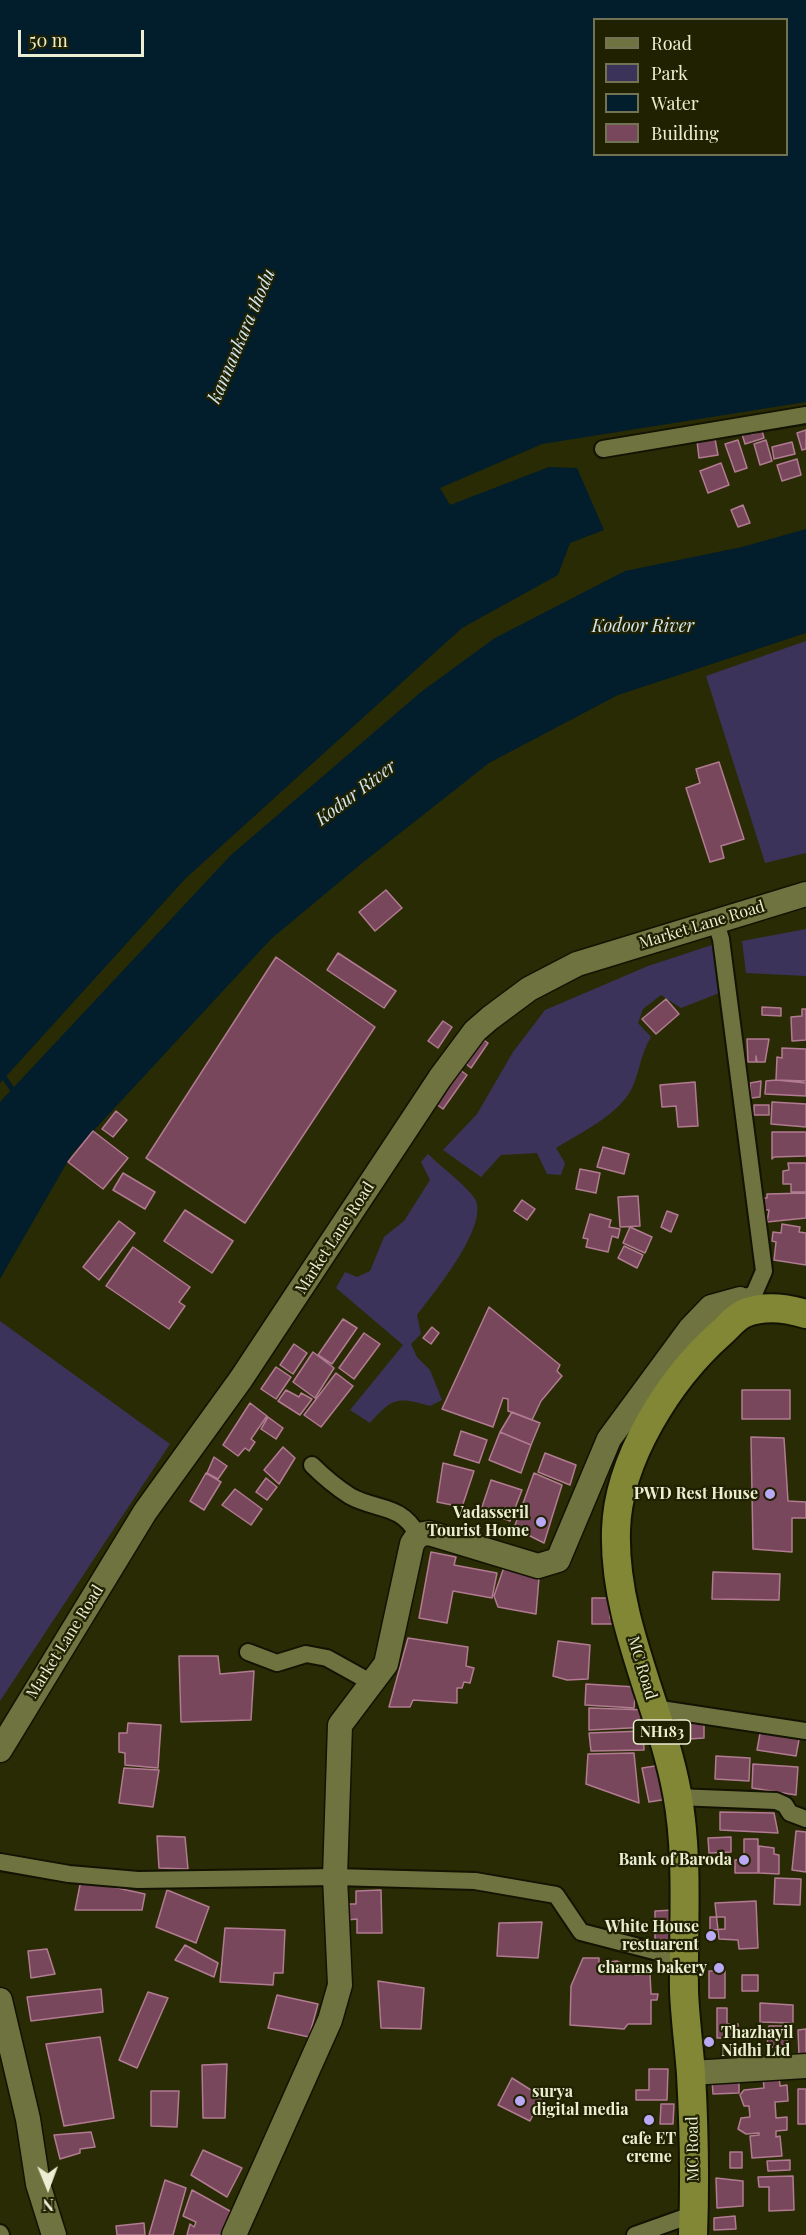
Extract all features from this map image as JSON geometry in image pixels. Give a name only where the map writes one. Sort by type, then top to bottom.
[{"type":"highway","points":[[743,1306],[783,1308],[806,1314]]},
{"type":"highway","name":"MC Road","points":[[693,2225],[691,2073],[684,1992],[682,1846],[677,1797],[627,1614],[617,1558],[616,1529],[624,1480],[646,1431],[682,1373],[743,1306]]},
{"type":"main road","name":"Market Lane Road","points":[[0,1750],[145,1512],[241,1379],[434,1088],[475,1031],[523,993],[577,964],[806,894]]},
{"type":"main road","points":[[234,2235],[330,2020],[340,1984],[335,1877],[340,1725],[386,1664],[412,1545],[418,1535],[429,1533],[538,1566],[558,1560],[609,1439],[690,1329],[711,1307],[743,1306]]},
{"type":"main road","points":[[0,2000],[3,2027],[28,2119],[38,2184],[54,2235]]},
{"type":"main road","points":[[691,2073],[806,2066]]},
{"type":"street","points":[[603,448],[806,415]]},
{"type":"street","points":[[715,920],[721,939],[764,1271],[754,1294],[743,1306]]},
{"type":"street","points":[[312,1465],[352,1497],[396,1511],[411,1523],[418,1535]]},
{"type":"street","points":[[248,1652],[277,1663],[306,1654],[327,1658],[372,1683]]},
{"type":"street","points":[[654,1708],[806,1731]]},
{"type":"street","points":[[677,1797],[776,1801],[785,1805],[790,1813],[806,1819]]},
{"type":"street","points":[[0,1862],[69,1874],[138,1880],[335,1877],[476,1881],[556,1895],[581,1932],[685,1959]]},
{"type":"street","points":[[635,2235],[693,2225]]},
{"type":"green space","points":[[806,641],[806,853],[765,863],[706,676]]},
{"type":"green space","points":[[806,929],[806,976],[746,973],[742,941]]},
{"type":"green space","points":[[715,944],[722,992],[681,1008],[661,995],[643,1009],[638,1023],[651,1037],[632,1088],[626,1098],[609,1115],[556,1148],[565,1163],[561,1175],[547,1174],[537,1153],[501,1155],[481,1177],[443,1150],[477,1114],[513,1052],[545,1010],[648,966]]},
{"type":"green space","points":[[428,1154],[471,1194],[475,1199],[477,1211],[475,1225],[458,1259],[417,1315],[421,1334],[411,1344],[417,1357],[430,1370],[442,1400],[430,1406],[410,1401],[397,1401],[385,1408],[370,1423],[350,1410],[403,1345],[336,1288],[345,1272],[357,1277],[370,1271],[384,1237],[404,1221],[430,1180],[421,1162]]},
{"type":"green space","points":[[0,1321],[170,1444],[0,1701]]},
{"type":"water","points":[[0,0],[806,0],[806,402],[542,444],[440,488],[450,505],[549,467],[577,468],[604,530],[570,543],[558,575],[462,628],[185,879],[0,1083]]},
{"type":"water","name":"Kodoor River","points":[[806,529],[806,633],[618,695],[489,763],[361,864],[271,939],[72,1154],[0,1279],[0,1102],[231,855],[421,692],[495,638],[625,571],[742,547]]},
{"type":"building","points":[[806,430],[806,449],[802,450],[797,433]]},
{"type":"building","points":[[751,431],[752,434],[762,431],[764,438],[745,444],[742,434]]},
{"type":"building","points":[[715,439],[718,455],[699,458],[697,441]]},
{"type":"building","points":[[738,440],[747,468],[735,472],[725,444]]},
{"type":"building","points":[[766,440],[772,461],[760,465],[754,444]]},
{"type":"building","points":[[792,442],[795,454],[774,459],[772,447]]},
{"type":"building","points":[[797,459],[801,475],[782,481],[777,465]]},
{"type":"building","points":[[721,463],[729,485],[708,493],[700,471]]},
{"type":"building","points":[[743,505],[750,523],[738,527],[731,510]]},
{"type":"building","points":[[719,762],[744,839],[721,846],[724,858],[710,862],[686,788],[700,783],[696,769]]},
{"type":"building","points":[[386,890],[402,908],[375,931],[359,912]]},
{"type":"building","points":[[338,953],[396,991],[384,1008],[327,970]]},
{"type":"building","points":[[276,957],[375,1027],[245,1223],[146,1158]]},
{"type":"building","points":[[666,999],[679,1014],[656,1034],[642,1019]]},
{"type":"building","points":[[762,1007],[781,1008],[781,1016],[762,1015]]},
{"type":"building","points":[[802,1009],[806,1009],[806,1040],[792,1041],[791,1017],[802,1016]]},
{"type":"building","points":[[443,1021],[452,1027],[438,1048],[428,1041]]},
{"type":"building","points":[[482,1039],[488,1043],[471,1068],[465,1063]]},
{"type":"building","points":[[747,1039],[769,1039],[765,1062],[757,1062],[756,1056],[756,1062],[748,1062]]},
{"type":"building","points":[[782,1048],[806,1049],[806,1081],[776,1080],[777,1057],[782,1058]]},
{"type":"building","points":[[460,1070],[467,1075],[443,1109],[436,1104]]},
{"type":"building","points":[[761,1081],[760,1097],[751,1098],[750,1083]]},
{"type":"building","points":[[766,1081],[806,1083],[806,1096],[765,1094]]},
{"type":"building","points":[[695,1082],[698,1126],[678,1127],[676,1106],[662,1107],[660,1085]]},
{"type":"building","points":[[772,1102],[806,1104],[806,1127],[771,1124]]},
{"type":"building","points":[[754,1105],[769,1105],[769,1115],[754,1115]]},
{"type":"building","points":[[116,1111],[127,1120],[113,1137],[102,1129]]},
{"type":"building","points":[[93,1131],[128,1158],[103,1189],[68,1162]]},
{"type":"building","points":[[772,1132],[806,1132],[806,1156],[774,1157],[772,1159]]},
{"type":"building","points":[[603,1147],[629,1154],[624,1174],[597,1167]]},
{"type":"building","points":[[788,1163],[806,1163],[806,1192],[791,1192],[791,1184],[783,1184],[783,1171],[789,1170]]},
{"type":"building","points":[[580,1169],[600,1173],[596,1193],[576,1189]]},
{"type":"building","points":[[123,1173],[155,1192],[145,1209],[113,1190]]},
{"type":"building","points":[[806,1193],[806,1218],[767,1222],[769,1210],[763,1210],[763,1198],[767,1198],[767,1194]]},
{"type":"building","points":[[638,1196],[640,1226],[620,1227],[618,1197]]},
{"type":"building","points":[[522,1200],[535,1209],[527,1220],[514,1211]]},
{"type":"building","points":[[185,1210],[233,1241],[212,1273],[164,1241]]},
{"type":"building","points":[[667,1211],[678,1215],[671,1232],[661,1227]]},
{"type":"building","points":[[590,1214],[611,1220],[609,1227],[620,1229],[618,1238],[612,1236],[608,1252],[586,1247],[588,1239],[583,1238]]},
{"type":"building","points":[[119,1221],[135,1233],[99,1280],[83,1267]]},
{"type":"building","points":[[782,1224],[800,1227],[799,1232],[806,1233],[806,1265],[774,1260],[776,1242],[772,1241],[773,1232],[781,1233]]},
{"type":"building","points":[[630,1227],[652,1237],[645,1253],[623,1243]]},
{"type":"building","points":[[624,1246],[643,1255],[637,1268],[618,1258]]},
{"type":"building","points":[[133,1247],[190,1287],[179,1302],[185,1306],[169,1329],[106,1286]]},
{"type":"building","points":[[489,1307],[560,1365],[557,1371],[562,1376],[541,1401],[532,1420],[508,1411],[508,1399],[503,1398],[493,1427],[442,1409]]},
{"type":"building","points":[[343,1319],[357,1328],[332,1364],[318,1355]]},
{"type":"building","points":[[432,1327],[439,1333],[431,1344],[423,1338]]},
{"type":"building","points":[[364,1333],[380,1344],[354,1379],[339,1368]]},
{"type":"building","points":[[294,1344],[307,1353],[293,1374],[280,1365]]},
{"type":"building","points":[[313,1352],[334,1368],[315,1398],[293,1382]]},
{"type":"building","points":[[276,1367],[291,1377],[276,1399],[261,1389]]},
{"type":"building","points":[[336,1373],[353,1386],[321,1427],[304,1415]]},
{"type":"building","points":[[286,1390],[299,1397],[301,1393],[312,1399],[300,1415],[278,1401]]},
{"type":"building","points":[[742,1390],[790,1390],[790,1419],[742,1419]]},
{"type":"building","points":[[250,1403],[267,1416],[251,1439],[255,1442],[249,1451],[245,1448],[238,1456],[223,1445]]},
{"type":"building","points":[[512,1412],[540,1423],[531,1445],[500,1432]]},
{"type":"building","points":[[268,1417],[283,1428],[276,1439],[261,1429]]},
{"type":"building","points":[[461,1431],[487,1440],[479,1463],[454,1455]]},
{"type":"building","points":[[500,1432],[531,1445],[521,1473],[489,1460]]},
{"type":"building","name":"PWD Rest House","points":[[751,1437],[784,1438],[788,1501],[806,1502],[806,1518],[792,1518],[792,1552],[753,1549]]},
{"type":"building","points":[[283,1447],[295,1458],[279,1484],[264,1470]]},
{"type":"building","points":[[545,1453],[576,1465],[570,1485],[538,1472]]},
{"type":"building","points":[[214,1457],[227,1466],[218,1479],[207,1473]]},
{"type":"building","points":[[443,1463],[474,1471],[462,1507],[437,1502]]},
{"type":"building","points":[[206,1473],[221,1482],[204,1510],[190,1501]]},
{"type":"building","points":[[534,1473],[562,1485],[544,1543],[514,1528]]},
{"type":"building","points":[[266,1478],[277,1487],[267,1500],[256,1492]]},
{"type":"building","points":[[491,1480],[522,1490],[510,1521],[481,1510]]},
{"type":"building","points":[[235,1489],[262,1509],[251,1525],[222,1505]]},
{"type":"building","points":[[431,1552],[456,1557],[454,1565],[497,1573],[492,1598],[453,1591],[447,1623],[419,1618]]},
{"type":"building","points":[[504,1567],[539,1578],[536,1614],[498,1607],[494,1596]]},
{"type":"building","points":[[713,1572],[780,1574],[779,1600],[712,1599]]},
{"type":"building","points":[[592,1598],[610,1598],[610,1618],[621,1618],[621,1624],[592,1624]]},
{"type":"building","points":[[408,1638],[468,1647],[466,1666],[474,1668],[470,1683],[464,1682],[462,1688],[457,1688],[457,1703],[413,1700],[410,1707],[389,1707]]},
{"type":"building","points":[[558,1641],[590,1645],[588,1679],[567,1680],[553,1676]]},
{"type":"building","points":[[179,1656],[218,1656],[220,1674],[254,1671],[251,1720],[181,1722]]},
{"type":"building","points":[[586,1684],[636,1687],[634,1708],[585,1705]]},
{"type":"building","points":[[589,1708],[647,1710],[650,1727],[589,1730]]},
{"type":"building","points":[[704,1717],[704,1738],[689,1739],[688,1718]]},
{"type":"building","points":[[128,1723],[161,1725],[158,1768],[125,1765],[125,1753],[119,1752],[119,1733],[127,1733]]},
{"type":"building","points":[[761,1728],[800,1734],[796,1756],[757,1750]]},
{"type":"building","points":[[643,1731],[644,1750],[591,1751],[589,1733]]},
{"type":"building","points":[[634,1753],[639,1803],[586,1784],[588,1754]]},
{"type":"building","points":[[716,1756],[750,1758],[749,1781],[715,1779]]},
{"type":"building","points":[[753,1764],[798,1767],[796,1795],[752,1788]]},
{"type":"building","points":[[662,1765],[668,1799],[649,1802],[642,1768]]},
{"type":"building","points":[[124,1768],[159,1770],[153,1807],[119,1803]]},
{"type":"building","points":[[720,1812],[774,1813],[778,1833],[720,1830]]},
{"type":"building","points":[[796,1831],[806,1832],[806,1872],[792,1870]]},
{"type":"building","points":[[157,1836],[185,1837],[188,1869],[159,1868]]},
{"type":"building","points":[[731,1837],[731,1852],[709,1853],[708,1838]]},
{"type":"building","points":[[744,1839],[758,1839],[758,1873],[735,1873],[735,1860],[744,1859]]},
{"type":"building","points":[[759,1846],[774,1848],[774,1854],[779,1855],[779,1874],[759,1873]]},
{"type":"building","points":[[775,1878],[801,1879],[800,1905],[774,1904]]},
{"type":"building","points":[[81,1880],[145,1894],[142,1910],[75,1910]]},
{"type":"building","points":[[167,1890],[209,1907],[196,1943],[156,1927]]},
{"type":"building","points":[[381,1890],[382,1933],[357,1933],[357,1919],[347,1920],[346,1904],[356,1904],[356,1891]]},
{"type":"building","points":[[756,1901],[758,1948],[739,1949],[738,1940],[719,1939],[715,1903]]},
{"type":"building","points":[[674,1910],[676,1951],[655,1945],[655,1911]]},
{"type":"building","points":[[710,1917],[725,1917],[725,1929],[710,1930]]},
{"type":"building","points":[[542,1922],[538,1958],[497,1956],[499,1923]]},
{"type":"building","points":[[225,1928],[285,1930],[283,1973],[274,1973],[273,1985],[220,1982]]},
{"type":"building","points":[[185,1945],[218,1963],[214,1977],[175,1960]]},
{"type":"building","points":[[47,1949],[55,1974],[31,1978],[28,1951]]},
{"type":"building","points":[[583,1958],[599,1958],[599,1963],[617,1961],[634,1968],[635,1975],[650,1974],[651,1994],[658,1994],[657,2000],[651,2000],[651,2024],[628,2024],[624,2029],[570,2025],[571,1986]]},
{"type":"building","points":[[709,1971],[725,1971],[725,1998],[709,1998]]},
{"type":"building","points":[[742,1975],[758,1975],[758,1991],[742,1991]]},
{"type":"building","points":[[378,1981],[424,1988],[421,2029],[381,2028]]},
{"type":"building","points":[[101,1989],[103,2012],[31,2021],[27,1997]]},
{"type":"building","points":[[148,1992],[168,1998],[137,2068],[119,2060]]},
{"type":"building","points":[[277,1995],[318,2004],[309,2037],[268,2028]]},
{"type":"building","points":[[760,2003],[793,2005],[793,2023],[760,2022]]},
{"type":"building","points":[[717,2008],[727,2008],[727,2024],[738,2024],[738,2038],[717,2038]]},
{"type":"building","points":[[769,2026],[788,2026],[787,2047],[767,2047]]},
{"type":"building","points":[[806,2029],[806,2056],[799,2056],[798,2030]]},
{"type":"building","points":[[100,2037],[114,2118],[64,2126],[46,2044]]},
{"type":"building","points":[[227,2064],[225,2118],[203,2118],[202,2065]]},
{"type":"building","points":[[649,2069],[668,2069],[667,2100],[636,2100],[636,2090],[649,2090]]},
{"type":"building","points":[[779,2076],[780,2086],[787,2085],[788,2101],[775,2102],[776,2118],[787,2117],[787,2130],[776,2131],[776,2137],[780,2136],[782,2156],[752,2158],[750,2136],[759,2135],[759,2133],[746,2134],[738,2129],[741,2118],[750,2117],[749,2106],[744,2106],[740,2095],[744,2090],[764,2088],[763,2077]]},
{"type":"building","name":"surya digital media","points":[[512,2078],[542,2097],[530,2121],[498,2105]]},
{"type":"building","points":[[739,2079],[739,2093],[713,2094],[712,2080]]},
{"type":"building","points":[[798,2089],[806,2089],[806,2124],[798,2124]]},
{"type":"building","points":[[151,2091],[179,2091],[177,2127],[151,2126]]},
{"type":"building","points":[[661,2104],[674,2104],[673,2124],[660,2124]]},
{"type":"building","points":[[91,2132],[95,2147],[80,2149],[80,2153],[60,2159],[54,2135]]},
{"type":"building","points":[[203,2150],[242,2168],[227,2197],[191,2175]]},
{"type":"building","points":[[730,2152],[742,2152],[742,2168],[730,2168]]},
{"type":"building","points":[[790,2160],[790,2170],[768,2171],[767,2161]]},
{"type":"building","points":[[793,2176],[794,2210],[769,2211],[769,2187],[759,2187],[758,2177]]},
{"type":"building","points":[[716,2178],[743,2181],[743,2206],[717,2208]]},
{"type":"building","points":[[165,2180],[186,2188],[173,2235],[149,2235]]},
{"type":"building","points":[[192,2190],[239,2216],[228,2235],[187,2235],[190,2224],[194,2227],[196,2222],[183,2216]]},
{"type":"building","points":[[735,2216],[736,2229],[714,2230],[714,2218]]},
{"type":"building","points":[[144,2223],[145,2235],[117,2235],[116,2226]]},
{"type":"waterway","name":"kannankara thodu","points":[[0,1071],[16,1095]]},
{"type":"place","name":"PWD Rest House","points":[[770,1494]]},
{"type":"place","name":"Vadasseril Tourist Home","points":[[541,1522]]},
{"type":"place","name":"Bank of Baroda","points":[[744,1860]]},
{"type":"place","name":"White House restuarent","points":[[711,1936]]},
{"type":"place","name":"charms bakery","points":[[719,1968]]},
{"type":"place","name":"Thazhayil Nidhi Ltd","points":[[709,2042]]},
{"type":"place","name":"surya digital media","points":[[520,2101]]},
{"type":"place","name":"cafe ET creme","points":[[649,2120]]},
{"type":"water label","name":"Kodur River","points":[[356,793]]}]
